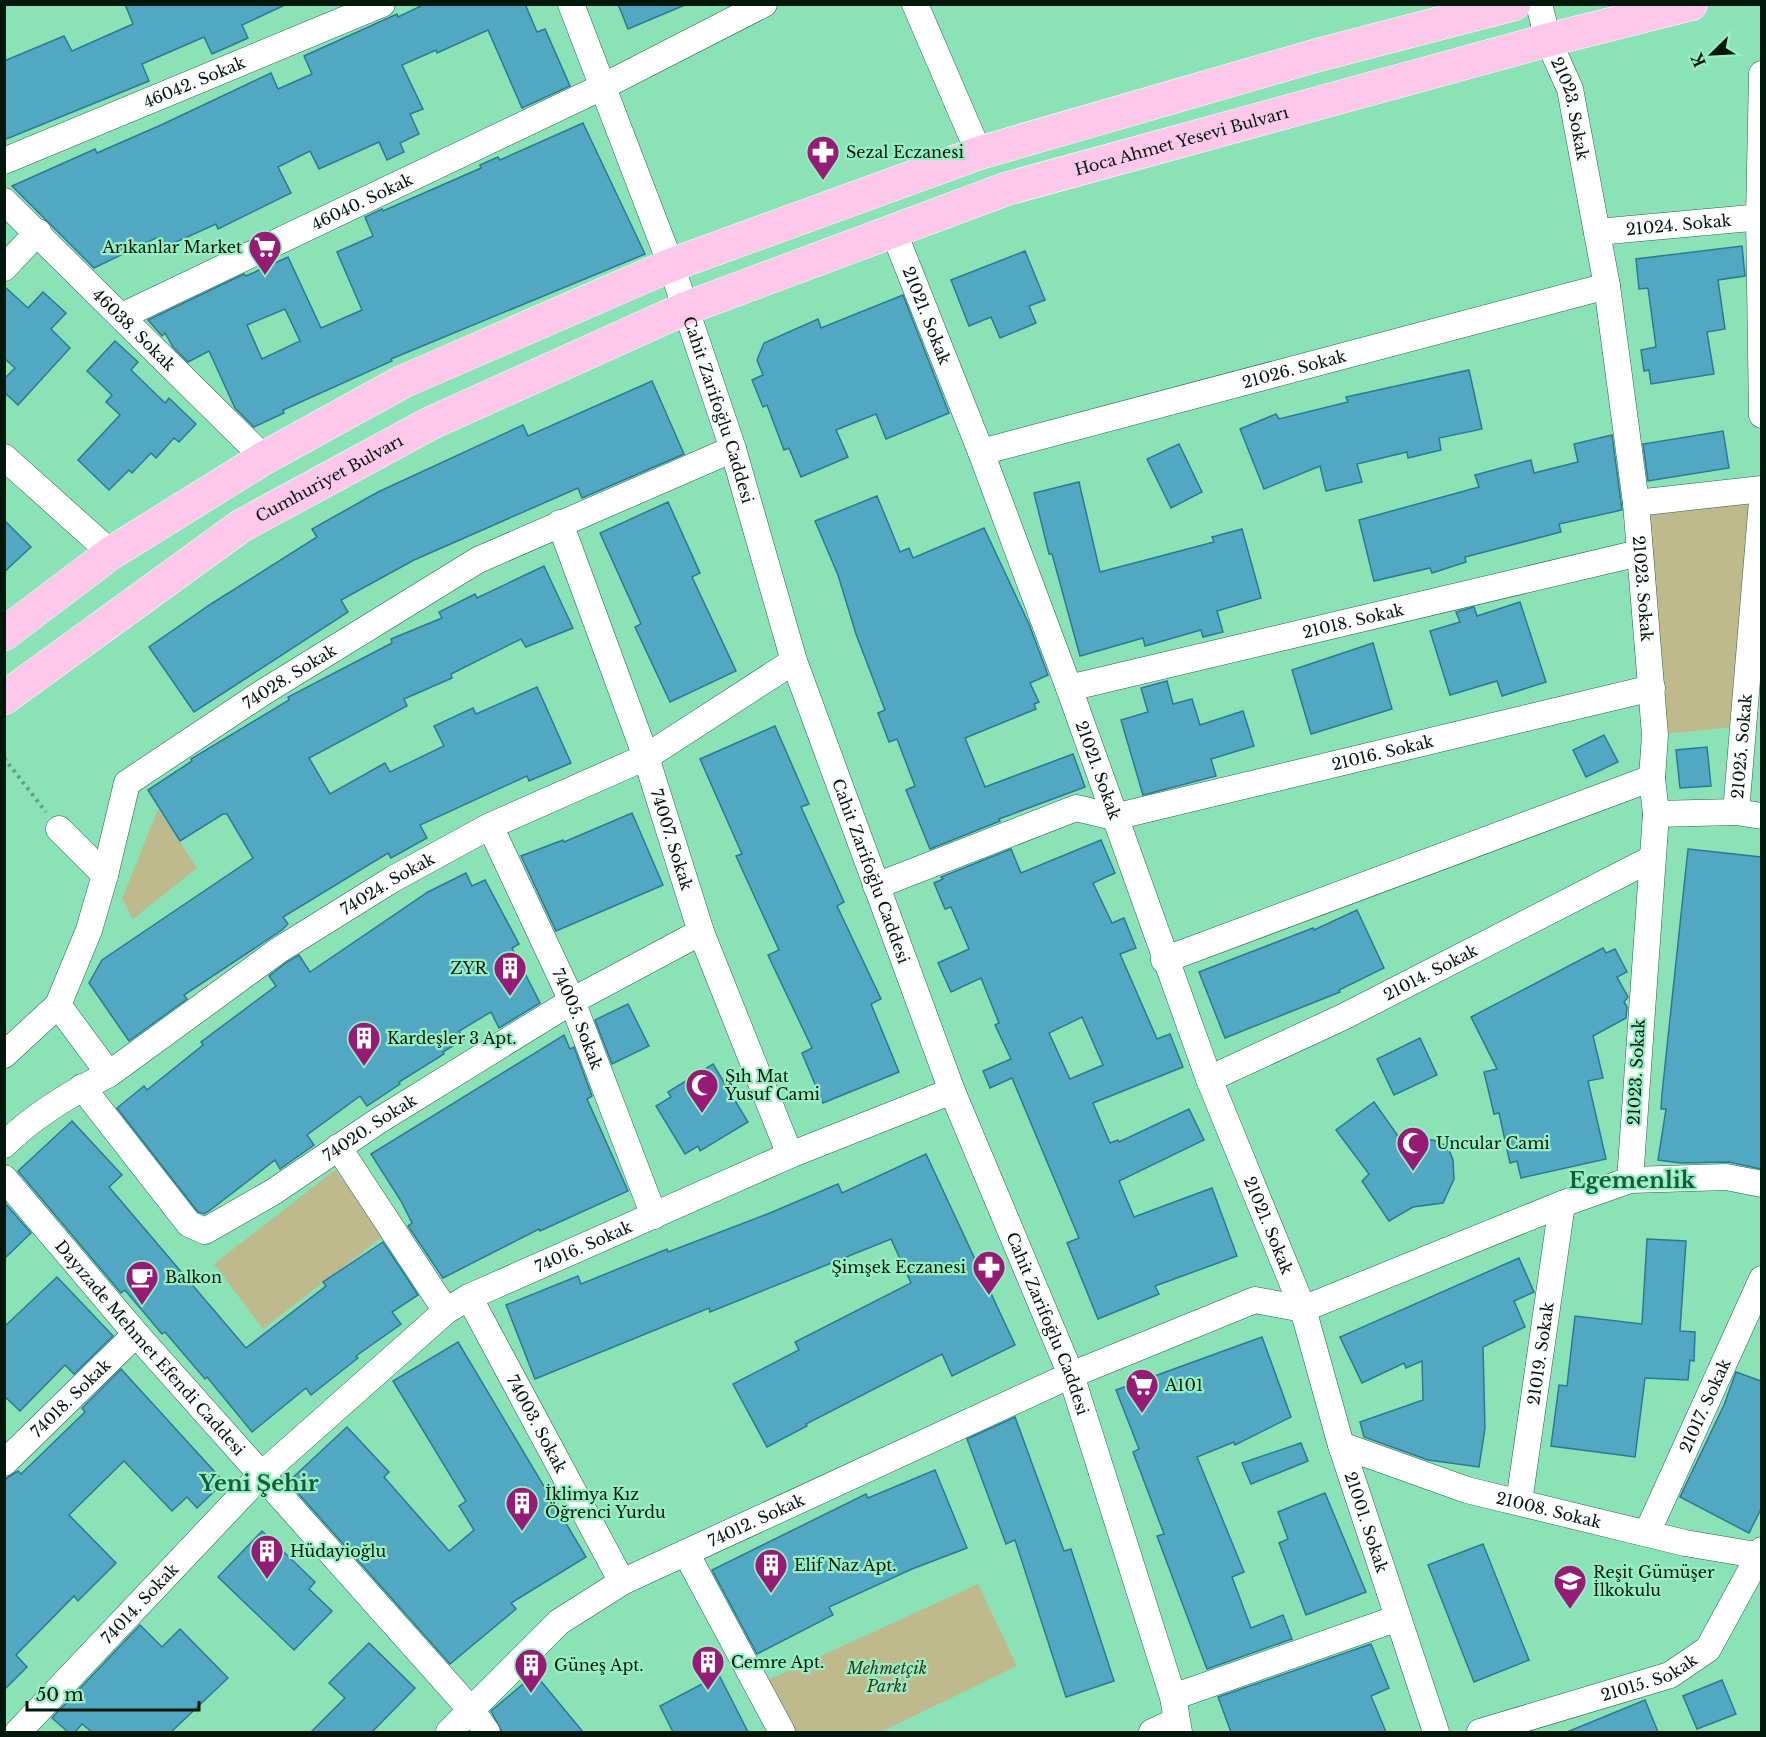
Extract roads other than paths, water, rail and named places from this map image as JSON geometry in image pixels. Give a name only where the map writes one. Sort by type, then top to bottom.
[{"type":"main road","points":[[4,634],[111,553],[264,458],[402,382],[671,265],[979,153],[1318,55],[1514,4]]},
{"type":"main road","name":"Hoca Ahmet Yesevi Bulvarı","points":[[684,309],[1006,189],[1548,40],[1691,4]]},
{"type":"main road","name":"Cumhuriyet Bulvarı","points":[[4,698],[241,526],[431,423],[684,309]]},
{"type":"street","name":"46042. Sokak","points":[[4,161],[382,4]]},
{"type":"street","name":"Cahit Zarifoğlu Caddesi","points":[[571,4],[671,265],[733,449],[794,661],[876,886],[952,1091],[1071,1375],[1176,1717]]},
{"type":"street","name":"46040. Sokak","points":[[122,316],[602,87],[764,4]]},
{"type":"street","points":[[915,4],[979,153]]},
{"type":"street","name":"21023. Sokak","points":[[1539,4],[1548,40],[1570,89],[1607,286],[1636,502],[1652,688],[1655,735],[1652,778],[1656,814],[1630,1180]]},
{"type":"street","points":[[1761,74],[1761,415]]},
{"type":"street","name":"46038. Sokak","points":[[4,201],[38,232],[264,458]]},
{"type":"street","name":"21024. Sokak","points":[[1597,232],[1760,217]]},
{"type":"street","name":"21021. Sokak","points":[[893,230],[981,452],[1069,688],[1164,960],[1209,1080],[1303,1309]]},
{"type":"street","points":[[4,268],[38,232]]},
{"type":"street","name":"21026. Sokak","points":[[981,452],[1607,286]]},
{"type":"street","name":"74028. Sokak","points":[[4,1056],[58,1005],[89,930],[127,783],[262,693],[478,560],[733,449]]},
{"type":"street","points":[[4,458],[111,553]]},
{"type":"street","points":[[1636,502],[1761,489]]},
{"type":"street","name":"21025. Sokak","points":[[1736,812],[1761,501]]},
{"type":"street","name":"74007. Sokak","points":[[560,523],[646,757],[700,932],[790,1155]]},
{"type":"street","name":"21018. Sokak","points":[[1069,688],[1639,553]]},
{"type":"street","name":"74024. Sokak","points":[[8,1132],[82,1087],[109,1074],[279,950],[393,879],[490,826],[646,757],[794,661]]},
{"type":"street","name":"21016. Sokak","points":[[1114,817],[1652,688]]},
{"type":"street","points":[[1164,960],[1652,778]]},
{"type":"street","points":[[876,886],[1076,808],[1114,817]]},
{"type":"street","points":[[1656,814],[1736,812],[1761,816]]},
{"type":"street","name":"74005. Sokak","points":[[490,826],[572,1001],[654,1216]]},
{"type":"street","points":[[59,829],[105,875]]},
{"type":"street","name":"21014. Sokak","points":[[1209,1080],[1343,1017],[1651,859]]},
{"type":"street","name":"74020. Sokak","points":[[82,1087],[189,1224],[205,1231],[273,1192],[338,1147],[572,1001],[700,932]]},
{"type":"street","points":[[58,1005],[109,1074]]},
{"type":"street","name":"74016. Sokak","points":[[261,1475],[447,1311],[469,1297],[790,1155],[952,1091]]},
{"type":"street","points":[[338,1147],[447,1311]]},
{"type":"street","points":[[1303,1309],[1562,1204],[1630,1180],[1726,1177],[1761,1184]]},
{"type":"street","name":"Dayızade Mehmet Efendi Caddesi","points":[[4,1178],[136,1334],[472,1711],[487,1732]]},
{"type":"street","name":"21019. Sokak","points":[[1519,1502],[1562,1204]]},
{"type":"street","name":"21017. Sokak","points":[[1647,1533],[1761,1279]]},
{"type":"street","name":"74003. Sokak","points":[[469,1297],[622,1582]]},
{"type":"street","name":"74012. Sokak","points":[[449,1732],[559,1622],[622,1582],[1071,1375],[1255,1300],[1303,1309]]},
{"type":"street","name":"21001. Sokak","points":[[1303,1309],[1341,1445],[1436,1732]]},
{"type":"street","name":"74018. Sokak","points":[[4,1463],[136,1334]]},
{"type":"street","name":"21008. Sokak","points":[[1341,1445],[1467,1490],[1647,1533],[1760,1554]]},
{"type":"street","name":"74014. Sokak","points":[[18,1732],[261,1475]]},
{"type":"street","points":[[686,1553],[782,1732]]},
{"type":"street","name":"21015. Sokak","points":[[1480,1732],[1670,1675],[1708,1649],[1760,1554]]},
{"type":"street","points":[[1152,1732],[1176,1717],[1398,1617]]},
{"type":"place","name":"Sezal Eczanesi","points":[[823,181]]},
{"type":"place","name":"Arıkanlar Market","points":[[265,276]]},
{"type":"place","name":"ZYR","points":[[510,997]]},
{"type":"place","name":"Kardeşler 3 Apt.","points":[[364,1067]]},
{"type":"place","name":"Şıh Mat Yusuf Cami","points":[[702,1114]]},
{"type":"place","name":"Uncular Cami","points":[[1413,1172]]},
{"type":"place","name":"Şimşek Eczanesi","points":[[989,1296]]},
{"type":"place","name":"Balkon","points":[[142,1306]]},
{"type":"place","name":"A101","points":[[1142,1414]]},
{"type":"place","name":"İklimya Kız Öğrenci Yurdu","points":[[522,1532]]},
{"type":"place","name":"Hüdayioğlu","points":[[267,1580]]},
{"type":"place","name":"Elif Naz Apt.","points":[[771,1594]]},
{"type":"place","name":"Reşit Gümüşer İlkokulu","points":[[1570,1610]]},
{"type":"place","name":"Cemre Apt.","points":[[708,1691]]},
{"type":"place","name":"Güneş Apt.","points":[[531,1694]]},
{"type":"district","name":"Egemenlik","points":[[1632,1180]]},
{"type":"district","name":"Yeni Şehir","points":[[259,1483]]},
{"type":"park label","name":"Mehmetçik Parkı","points":[[887,1677]]}]
